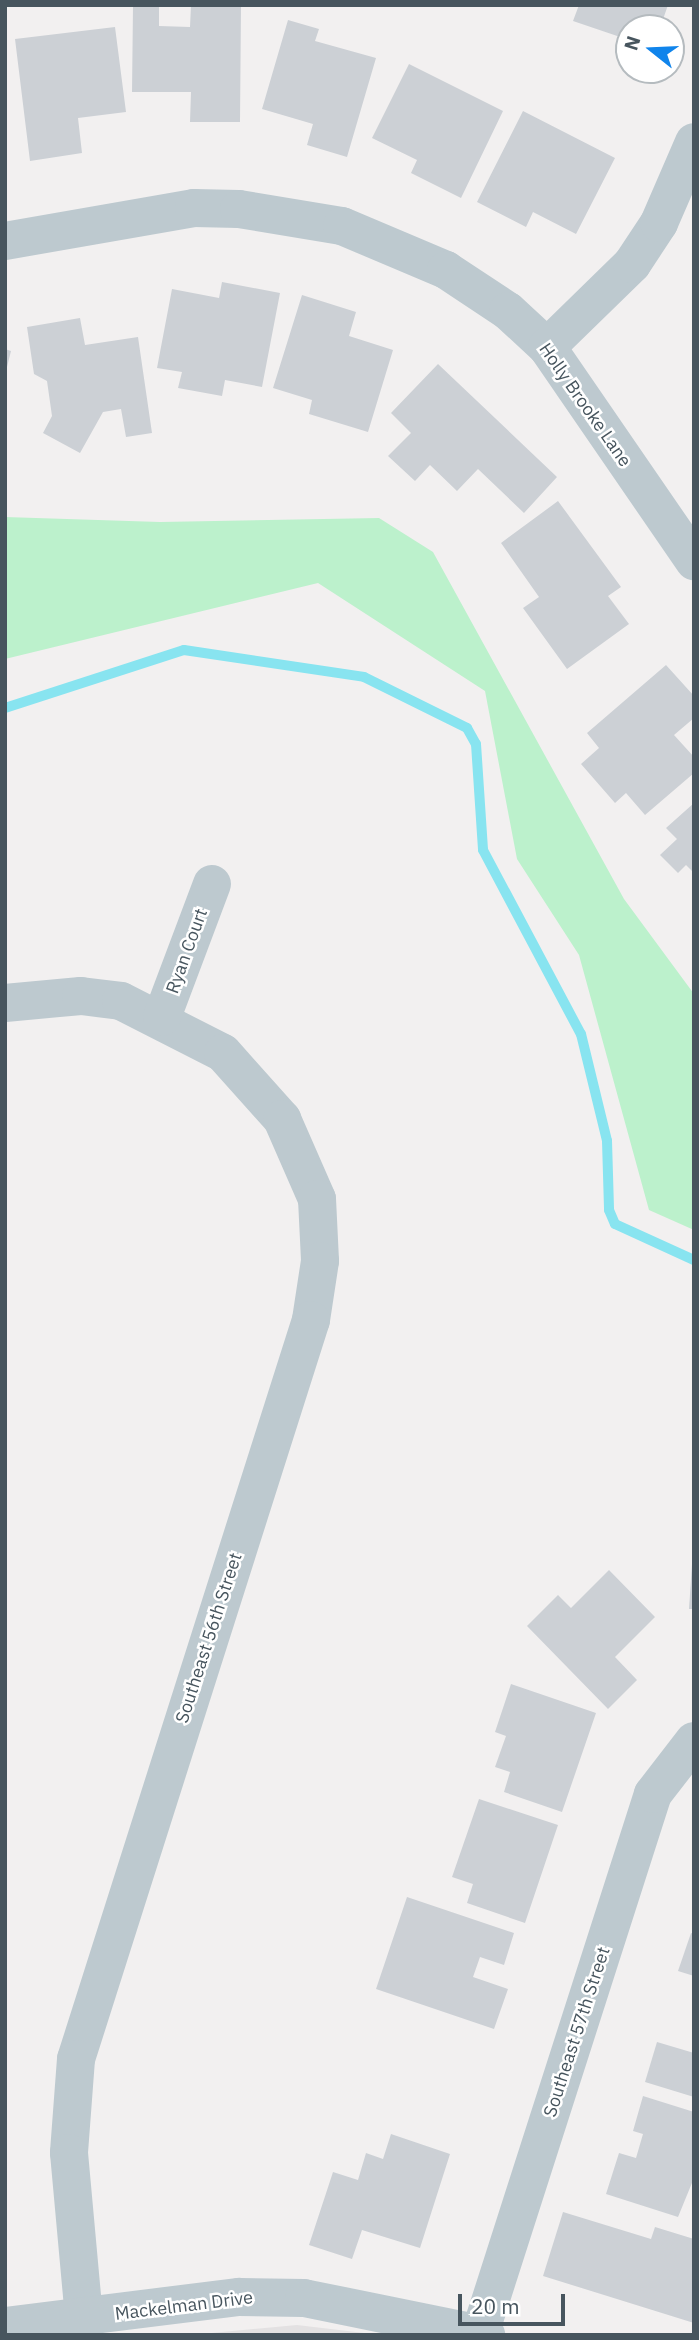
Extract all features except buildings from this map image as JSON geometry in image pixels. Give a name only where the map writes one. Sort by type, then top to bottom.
[{"type":"street","points":[[547,347],[632,264],[659,223],[694,142]]},
{"type":"street","name":"Holly Brooke Lane","points":[[5,241],[194,208],[299,215],[379,240],[446,270],[508,311],[547,347],[694,561]]},
{"type":"street","name":"Ryan Court","points":[[162,1017],[212,884]]},
{"type":"street","name":"Southeast 56th Street","points":[[5,1003],[81,996],[121,1001],[162,1017],[223,1053],[282,1119],[317,1199],[320,1261],[311,1320],[76,2059],[69,2153],[83,2319]]},
{"type":"street","name":"Southeast 57th Street","points":[[483,2334],[653,1794],[694,1741]]},
{"type":"street","name":"Mackelman Drive","points":[[5,2326],[83,2319],[239,2297],[304,2298],[483,2334]]},
{"type":"shaded area","points":[[297,2325],[381,2335],[194,2335],[201,2334]]},
{"type":"green space","points":[[5,517],[160,522],[379,518],[433,552],[624,899],[694,994],[694,1230],[649,1210],[579,955],[517,859],[485,691],[318,583],[5,659]]},
{"type":"waterway","points":[[5,708],[184,650],[364,677],[467,728],[476,744],[483,850],[581,1034],[607,1141],[609,1210],[615,1224],[694,1260]]}]
